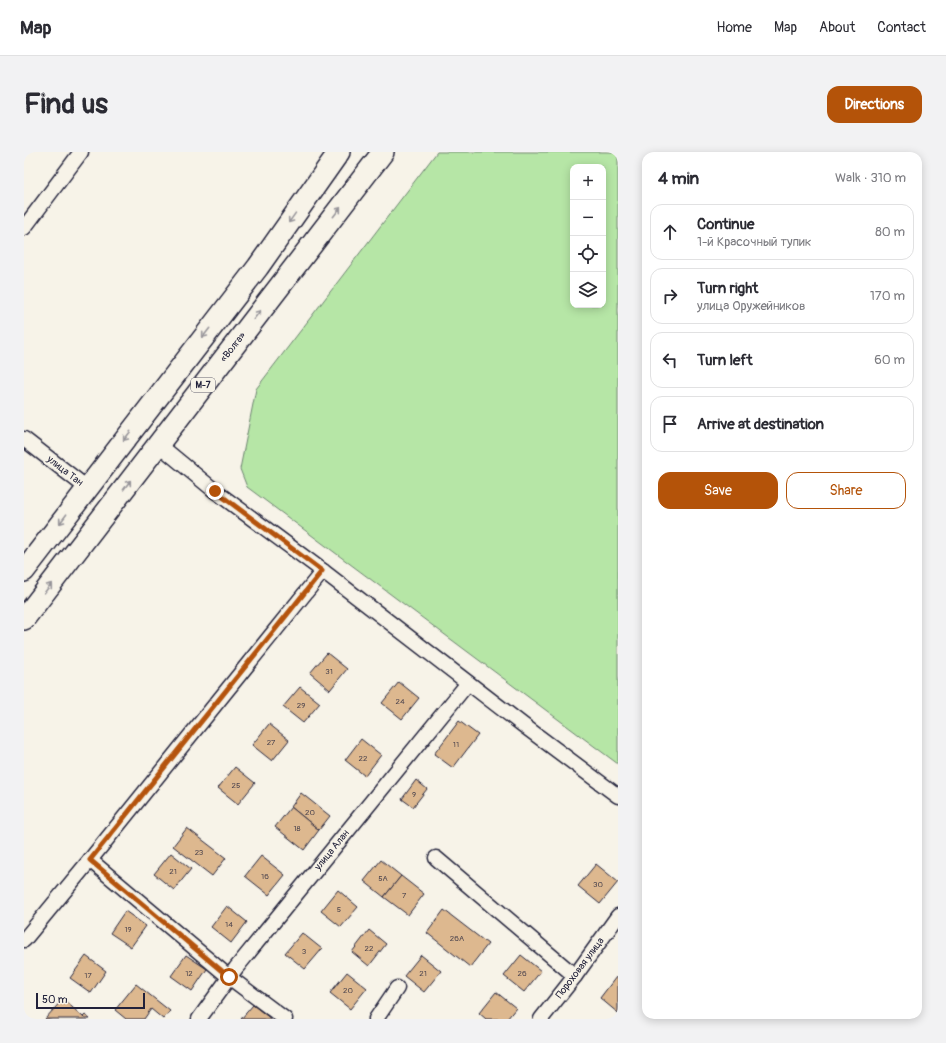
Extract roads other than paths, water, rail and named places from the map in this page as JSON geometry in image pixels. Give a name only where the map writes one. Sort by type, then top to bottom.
[{"type":"highway","points":[[24,571],[253,273],[339,152]]},
{"type":"highway","name":"«Волга»","points":[[24,619],[383,152]]},
{"type":"street","points":[[24,228],[81,152]]},
{"type":"street","name":"улица Тан","points":[[24,439],[87,488]]},
{"type":"street","points":[[158,444],[215,491],[618,796]]},
{"type":"street","points":[[24,940],[322,571]]},
{"type":"street","name":"улица Алан","points":[[199,1019],[229,977],[468,683]]},
{"type":"street","points":[[436,858],[575,976]]},
{"type":"street","points":[[90,860],[229,977],[285,1019]]},
{"type":"street","name":"Пороховая улица","points":[[540,1019],[575,976],[618,916]]},
{"type":"street","points":[[376,1019],[397,988]]}]
